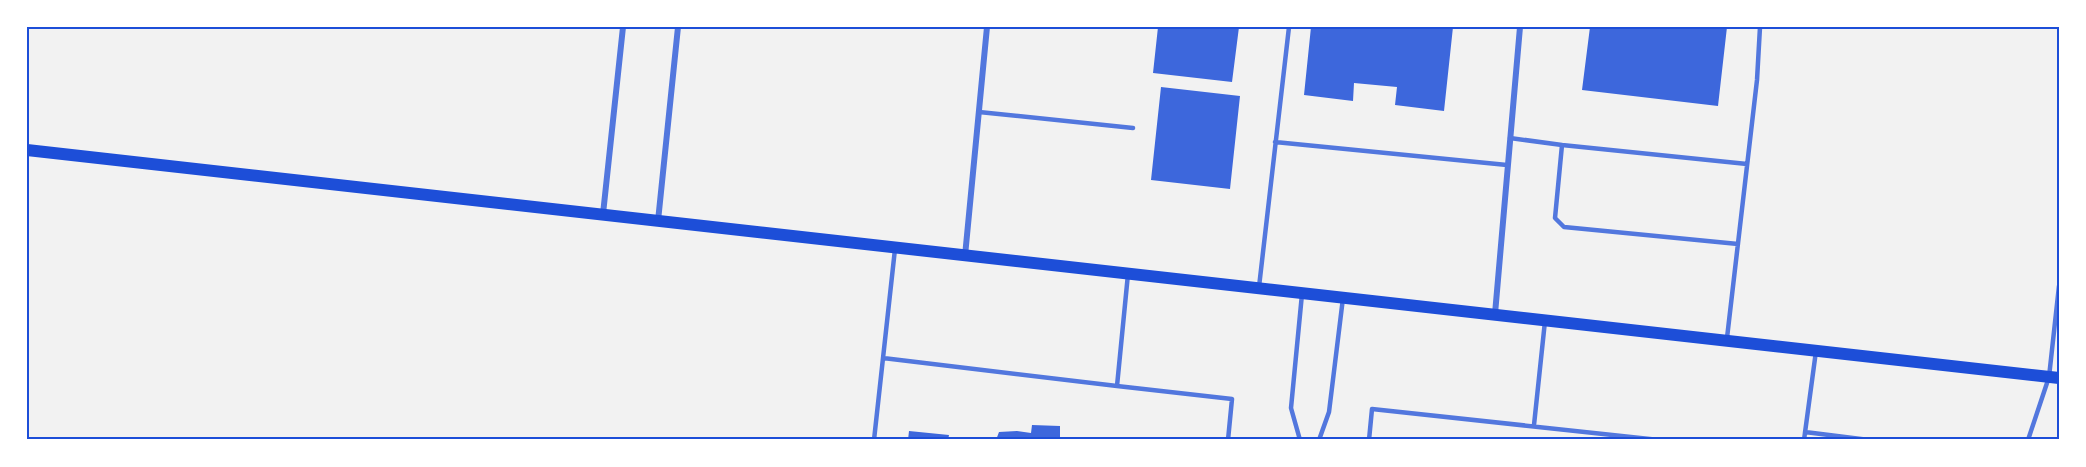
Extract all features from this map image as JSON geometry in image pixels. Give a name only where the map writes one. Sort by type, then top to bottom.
[{"type":"main road","points":[[27,150],[2054,377]]},
{"type":"street","points":[[603,215],[623,27]]},
{"type":"street","points":[[658,222],[678,27]]},
{"type":"street","points":[[965,256],[987,27]]},
{"type":"street","points":[[1495,315],[1520,27]]},
{"type":"lane","points":[[1259,289],[1289,27]]},
{"type":"lane","points":[[1727,341],[1748,164],[1760,27]]},
{"type":"lane","points":[[979,112],[1133,128]]},
{"type":"lane","points":[[1510,138],[1748,164]]},
{"type":"lane","points":[[1275,142],[1507,165]]},
{"type":"lane","points":[[1562,144],[1555,218],[1564,226],[1738,244]]},
{"type":"lane","points":[[874,440],[895,248]]},
{"type":"lane","points":[[1117,386],[1128,274]]},
{"type":"lane","points":[[2028,440],[2054,377],[2059,286]]},
{"type":"lane","points":[[1300,440],[1291,408],[1302,294]]},
{"type":"lane","points":[[1319,440],[1329,412],[1342,298]]},
{"type":"lane","points":[[1534,425],[1545,321]]},
{"type":"lane","points":[[1804,440],[1816,351]]},
{"type":"lane","points":[[883,358],[1232,399],[1228,440]]},
{"type":"lane","points":[[1369,440],[1372,409],[1659,440]]},
{"type":"lane","points":[[1805,432],[1869,440]]},
{"type":"building","points":[[1158,27],[1239,27],[1232,82],[1153,73]]},
{"type":"building","points":[[1311,27],[1453,27],[1444,111],[1395,105],[1397,87],[1354,83],[1353,101],[1304,95]]},
{"type":"building","points":[[1590,27],[1727,27],[1718,106],[1582,90]]},
{"type":"building","points":[[1161,87],[1240,96],[1230,189],[1151,180]]},
{"type":"building","points":[[1032,425],[1060,426],[1060,437],[1075,440],[996,440],[999,432],[1031,433]]},
{"type":"building","points":[[909,431],[949,435],[948,440],[908,440]]}]
